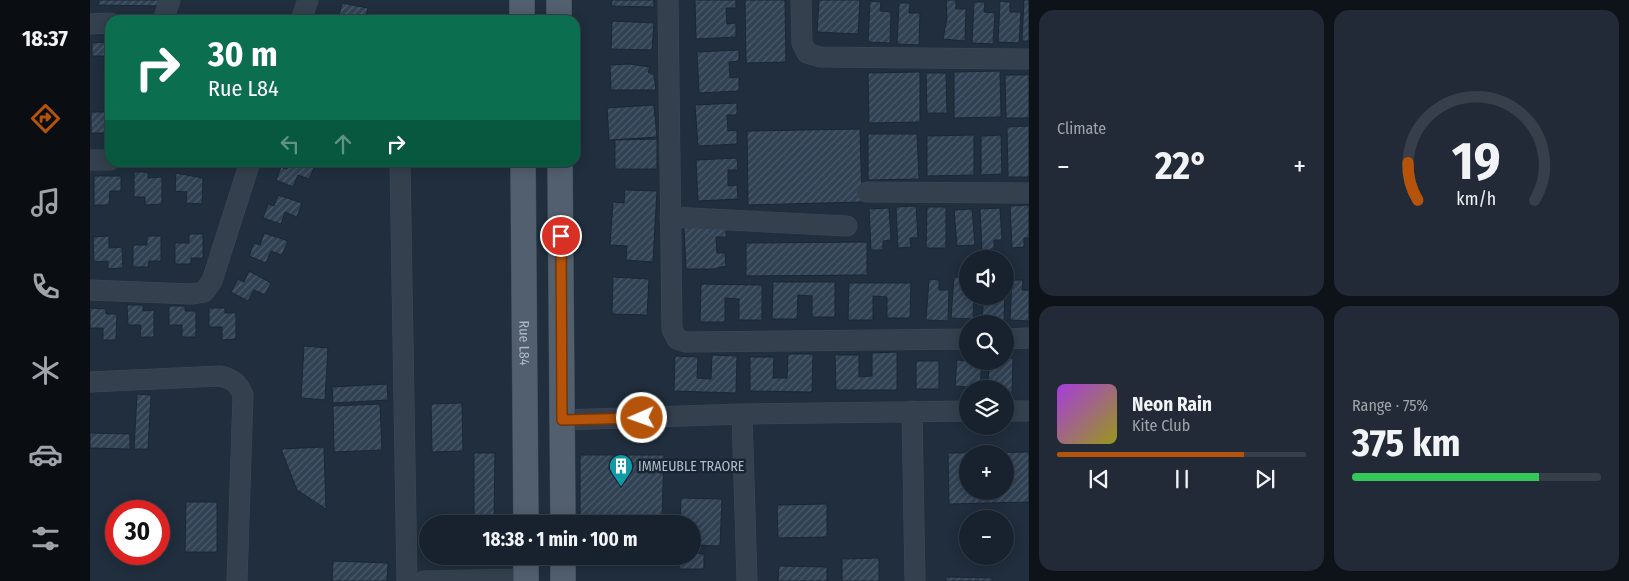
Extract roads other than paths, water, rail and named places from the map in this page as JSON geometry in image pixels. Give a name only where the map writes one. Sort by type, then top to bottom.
[{"type":"main road","points":[[522,0],[522,15]]},
{"type":"main road","points":[[559,0],[559,15]]},
{"type":"main road","name":"Rue L84","points":[[523,167],[526,515]]},
{"type":"main road","points":[[560,167],[563,515]]},
{"type":"main road","points":[[525,365],[562,365]]},
{"type":"main road","points":[[563,565],[563,581]]},
{"type":"street","points":[[165,15],[170,0]]},
{"type":"street","points":[[303,15],[308,0]]},
{"type":"street","points":[[668,0],[672,329],[676,339],[686,342],[959,339]]},
{"type":"street","points":[[801,0],[802,43],[807,53],[820,57],[1029,59]]},
{"type":"street","points":[[90,24],[105,24]]},
{"type":"street","points":[[90,160],[105,160]]},
{"type":"street","points":[[90,290],[191,294],[204,292],[212,281],[248,167]]},
{"type":"street","points":[[400,167],[407,581]]},
{"type":"street","points":[[867,192],[1029,193]]},
{"type":"street","points":[[670,217],[847,226]]},
{"type":"street","points":[[1014,339],[1029,338]]},
{"type":"street","points":[[90,382],[220,376],[231,378],[239,385],[243,396],[237,581]]},
{"type":"street","points":[[912,411],[915,581]]},
{"type":"street","points":[[562,420],[742,414],[959,411]]},
{"type":"street","points":[[1014,411],[1029,412]]},
{"type":"street","points":[[742,414],[747,581]]},
{"type":"street","points":[[424,581],[526,572]]},
{"type":"place","name":"IMMEUBLE TRAORE","points":[[621,487]]}]
